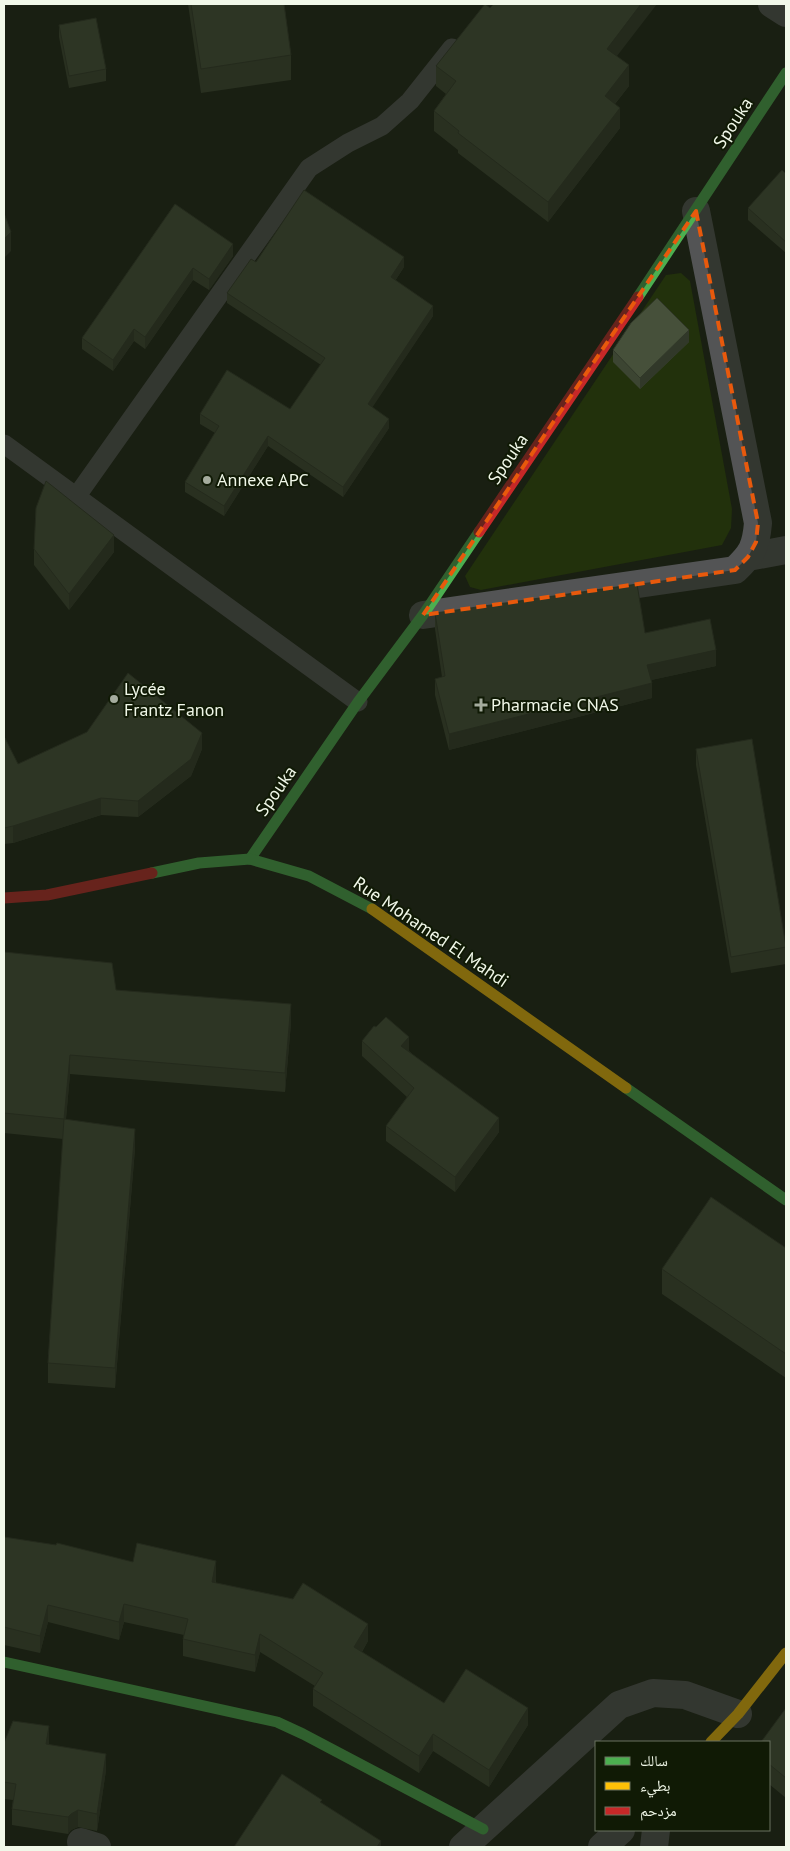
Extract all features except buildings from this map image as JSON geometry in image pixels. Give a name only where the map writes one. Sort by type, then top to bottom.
[{"type":"street","points":[[772,4],[786,13]]},
{"type":"street","name":"Spouka","points":[[250,859],[358,702],[423,615],[696,211],[786,73]]},
{"type":"street","points":[[423,615],[735,570],[748,557],[756,542],[758,523],[696,211]]},
{"type":"street","points":[[748,557],[786,550]]},
{"type":"street","name":"Rue Mohamed El Mahdi","points":[[4,898],[46,895],[199,864],[250,859],[309,876],[370,908],[786,1200]]},
{"type":"street","points":[[711,1741],[738,1714],[786,1653]]},
{"type":"street","points":[[4,1662],[277,1722],[483,1829]]},
{"type":"street","points":[[463,1847],[619,1705],[654,1693],[685,1695],[738,1714]]},
{"type":"street","points":[[602,1847],[620,1831]]},
{"type":"street","points":[[654,1847],[656,1831]]},
{"type":"lane","points":[[76,497],[309,168],[348,143],[382,126],[410,101],[463,34]]},
{"type":"lane","points":[[4,444],[358,702]]},
{"type":"highlighted area","points":[[696,211],[758,523],[756,542],[748,557],[735,570],[423,615]]},
{"type":"green space","points":[[681,273],[690,281],[732,509],[731,528],[722,545],[481,590],[470,587],[465,576],[666,275]]},
{"type":"traffic: fast","points":[[638,297],[786,73]]},
{"type":"traffic: fast","points":[[250,859],[358,702],[423,615],[479,532]]},
{"type":"traffic: fast","points":[[152,873],[199,863],[250,859],[309,876],[372,909]]},
{"type":"traffic: fast","points":[[626,1088],[786,1200]]},
{"type":"traffic: fast","points":[[4,1662],[277,1722],[483,1829]]},
{"type":"traffic: slow","points":[[372,909],[626,1088]]},
{"type":"traffic: slow","points":[[712,1741],[738,1714],[786,1653]]},
{"type":"traffic: jam","points":[[479,532],[638,297]]},
{"type":"traffic: jam","points":[[4,898],[47,895],[152,873]]},
{"type":"place","name":"Annexe APC","points":[[207,480]]},
{"type":"place","name":"Lycée Frantz Fanon","points":[[114,699]]},
{"type":"place","name":"Pharmacie CNAS","points":[[481,705]]}]
